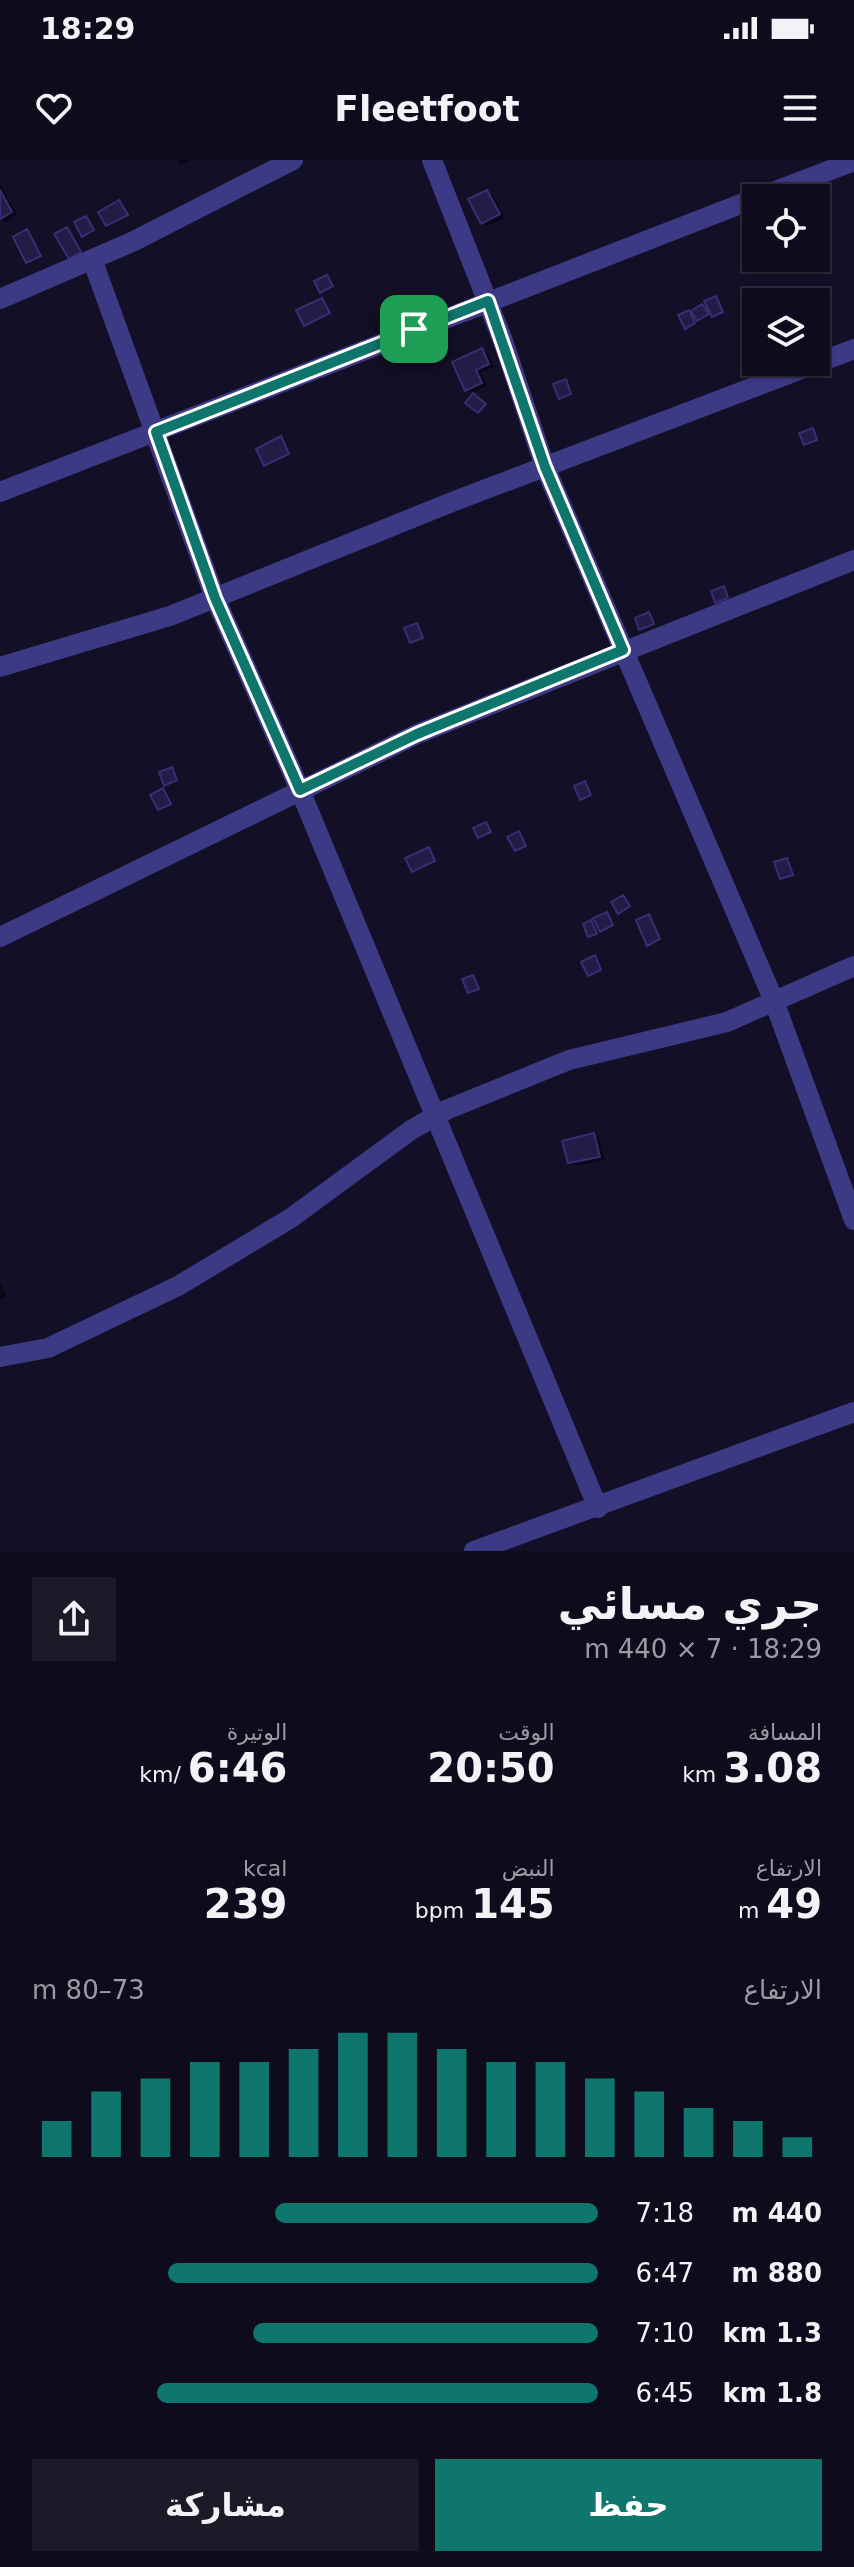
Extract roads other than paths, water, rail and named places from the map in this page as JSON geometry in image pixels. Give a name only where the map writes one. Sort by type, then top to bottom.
[{"type":"street","points":[[0,299],[92,259],[293,160]]},
{"type":"street","points":[[432,160],[488,301],[545,467],[774,1001],[854,1220]]},
{"type":"street","points":[[793,184],[854,161]]},
{"type":"street","points":[[0,492],[742,203]]},
{"type":"street","points":[[92,259],[215,598],[300,790],[598,1508]]},
{"type":"street","points":[[0,667],[170,616],[545,467],[854,349]]},
{"type":"street","points":[[0,937],[417,734],[854,560]]},
{"type":"street","points":[[0,1357],[48,1348],[178,1286],[291,1218],[411,1130],[508,1082],[569,1060],[727,1022],[854,966]]},
{"type":"street","points":[[474,1551],[854,1412]]}]
